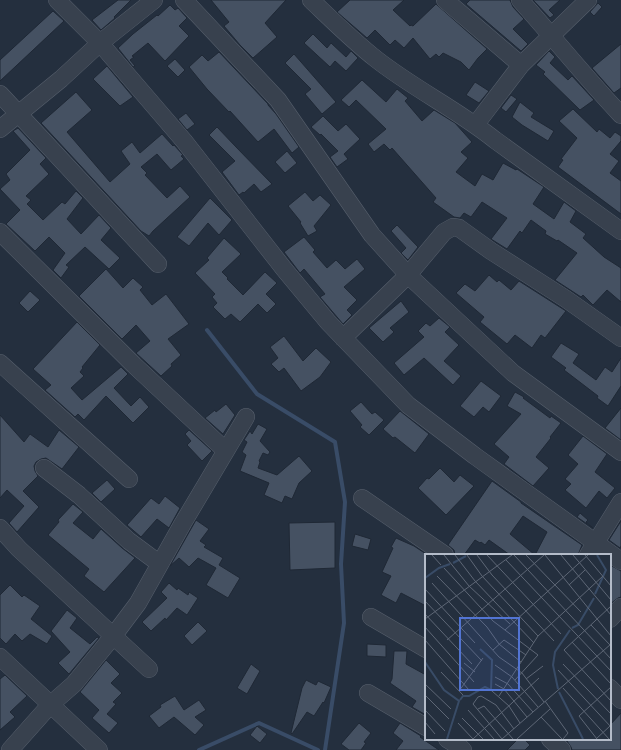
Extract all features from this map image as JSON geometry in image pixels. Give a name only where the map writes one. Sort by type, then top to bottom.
[{"type":"street","points":[[57,0],[100,43],[184,140],[284,269],[328,322],[408,405],[592,549],[604,554]]},
{"type":"street","points":[[0,129],[61,79],[100,43],[154,0]]},
{"type":"street","points":[[184,0],[278,100],[372,235],[408,275],[513,373],[621,452]]},
{"type":"street","points":[[311,0],[376,59],[405,80],[476,124],[495,140],[621,231]]},
{"type":"street","points":[[445,0],[521,65]]},
{"type":"street","points":[[520,0],[590,82],[621,115]]},
{"type":"street","points":[[476,124],[521,65],[588,0]]},
{"type":"street","points":[[0,94],[158,264]]},
{"type":"street","points":[[343,338],[408,275],[444,232],[453,227],[459,228],[566,299],[621,338]]},
{"type":"street","points":[[0,232],[134,365],[226,451]]},
{"type":"street","points":[[0,363],[130,479]]},
{"type":"street","points":[[10,750],[50,704],[74,684],[138,603],[183,523],[246,417]]},
{"type":"street","points":[[44,468],[79,495],[130,541],[160,564]]},
{"type":"street","points":[[362,498],[443,554]]},
{"type":"street","points":[[592,549],[621,502]]},
{"type":"street","points":[[0,528],[19,549],[114,635],[149,669]]},
{"type":"street","points":[[611,557],[621,561]]},
{"type":"street","points":[[611,618],[621,606]]},
{"type":"street","points":[[371,617],[425,647]]},
{"type":"street","points":[[0,657],[99,750]]},
{"type":"street","points":[[611,689],[621,700]]},
{"type":"street","points":[[368,693],[425,726]]},
{"type":"street","points":[[551,740],[562,750]]},
{"type":"building","points":[[118,0],[131,0],[114,17],[115,18],[101,30],[92,20]]},
{"type":"building","points":[[211,0],[286,0],[265,23],[277,37],[253,58],[224,26],[229,22]]},
{"type":"building","points":[[350,0],[404,0],[393,10],[410,26],[413,26],[436,4],[487,49],[469,70],[461,62],[443,53],[439,57],[436,54],[430,59],[413,38],[404,48],[395,40],[390,45],[375,30],[367,38],[337,12]]},
{"type":"building","points":[[470,0],[510,0],[513,7],[524,19],[513,29],[528,44],[521,51],[466,4]]},
{"type":"building","points":[[533,0],[560,0],[549,10],[554,15],[550,18]]},
{"type":"building","points":[[598,3],[602,7],[594,16],[590,12]]},
{"type":"building","points":[[170,5],[175,10],[178,8],[187,18],[179,26],[189,36],[165,61],[148,43],[132,56],[134,57],[130,60],[135,66],[133,67],[118,48],[133,34],[157,15],[158,16]]},
{"type":"building","points":[[53,11],[64,21],[0,81],[0,60]]},
{"type":"building","points":[[313,34],[327,48],[331,43],[346,57],[351,51],[358,58],[346,71],[335,61],[330,67],[304,43]]},
{"type":"building","points":[[621,44],[621,88],[614,93],[592,68]]},
{"type":"building","points":[[549,51],[555,57],[550,63],[568,80],[572,76],[594,100],[580,110],[543,74],[545,72],[536,65]]},
{"type":"building","points":[[219,52],[276,114],[299,147],[292,153],[274,129],[258,142],[230,111],[229,112],[207,89],[189,67],[202,55],[208,61]]},
{"type":"building","points":[[294,54],[336,102],[322,114],[305,94],[311,89],[285,63]]},
{"type":"building","points":[[175,59],[185,70],[178,77],[167,66]]},
{"type":"building","points":[[107,66],[133,97],[120,106],[93,79]]},
{"type":"building","points":[[362,80],[386,102],[397,89],[408,98],[405,101],[422,121],[434,110],[455,123],[472,142],[461,152],[468,158],[456,172],[475,186],[482,174],[493,180],[503,163],[516,170],[517,169],[544,187],[533,204],[554,219],[564,202],[576,211],[570,222],[586,234],[583,238],[604,257],[621,268],[621,302],[607,290],[593,305],[583,295],[581,297],[555,280],[577,253],[558,240],[557,241],[545,234],[546,231],[531,220],[522,233],[520,231],[507,249],[491,239],[507,218],[482,202],[471,217],[464,213],[460,218],[454,217],[433,202],[436,198],[392,148],[390,150],[384,144],[374,152],[368,144],[386,129],[356,100],[349,107],[341,100]]},
{"type":"building","points":[[475,82],[489,91],[479,103],[466,95]]},
{"type":"building","points":[[76,92],[92,110],[67,132],[110,182],[130,164],[121,151],[132,142],[140,153],[162,134],[183,155],[181,156],[184,159],[171,170],[157,154],[141,167],[147,173],[145,175],[167,198],[180,186],[190,197],[149,236],[141,231],[41,123]]},
{"type":"building","points":[[511,95],[517,99],[506,112],[501,108]]},
{"type":"building","points":[[520,102],[534,113],[531,117],[554,131],[548,141],[512,117]]},
{"type":"building","points":[[573,109],[597,132],[599,129],[610,138],[615,132],[621,136],[621,141],[610,154],[619,161],[610,173],[621,181],[621,214],[558,167],[563,160],[561,159],[577,138],[559,121]]},
{"type":"building","points":[[186,113],[195,124],[187,130],[178,119]]},
{"type":"building","points":[[323,116],[338,131],[346,124],[360,139],[344,154],[348,159],[337,167],[330,157],[338,151],[321,134],[320,135],[311,127]]},
{"type":"building","points":[[217,127],[272,184],[261,192],[254,184],[244,193],[243,192],[239,195],[222,172],[235,161],[209,135]]},
{"type":"building","points":[[18,128],[46,158],[40,164],[49,174],[26,196],[31,200],[27,204],[43,220],[62,202],[65,204],[76,191],[83,198],[67,219],[81,234],[99,215],[111,228],[101,240],[120,258],[109,269],[85,247],[66,265],[69,267],[61,278],[53,270],[65,253],[49,237],[35,251],[6,224],[20,210],[0,189],[10,180],[6,174],[30,150],[13,131]]},
{"type":"building","points":[[287,151],[297,163],[285,173],[275,162]]},
{"type":"building","points":[[305,192],[313,201],[320,195],[331,205],[314,226],[317,231],[308,236],[300,223],[301,222],[288,206]]},
{"type":"building","points":[[210,198],[232,220],[219,235],[208,223],[189,246],[177,237]]},
{"type":"building","points":[[397,225],[418,247],[408,260],[401,253],[406,248],[391,231]]},
{"type":"building","points":[[304,237],[315,250],[313,252],[327,268],[336,260],[345,269],[357,259],[365,269],[344,287],[357,300],[347,310],[352,315],[343,324],[320,297],[325,294],[304,269],[300,273],[284,252]]},
{"type":"building","points":[[224,238],[241,254],[222,272],[243,295],[265,272],[277,283],[266,294],[276,304],[267,313],[258,304],[240,322],[231,314],[225,319],[213,307],[217,303],[212,297],[215,294],[195,273],[209,260],[207,258]]},
{"type":"building","points":[[106,269],[123,288],[133,278],[143,287],[140,290],[152,305],[166,294],[189,324],[168,339],[181,355],[161,376],[136,353],[150,341],[136,325],[122,339],[79,296]]},
{"type":"building","points":[[489,275],[497,282],[499,280],[511,290],[519,281],[566,311],[545,338],[541,335],[532,348],[515,335],[507,344],[480,322],[484,317],[456,293],[465,284],[475,291]]},
{"type":"building","points":[[30,291],[40,300],[28,312],[19,303]]},
{"type":"building","points":[[401,301],[409,312],[390,328],[394,332],[383,342],[369,328]]},
{"type":"building","points":[[439,318],[450,327],[445,332],[459,345],[444,361],[461,376],[453,385],[424,358],[404,375],[394,363],[424,337],[418,331],[426,323],[430,326]]},
{"type":"building","points":[[77,322],[100,345],[82,367],[83,368],[80,372],[84,376],[71,388],[82,400],[121,367],[128,374],[114,388],[131,406],[140,397],[149,407],[133,423],[106,396],[84,420],[78,414],[75,417],[45,390],[51,385],[33,369]]},
{"type":"building","points":[[284,336],[303,361],[316,348],[331,362],[320,377],[301,391],[284,368],[279,372],[271,364],[278,358],[270,347]]},
{"type":"building","points":[[561,343],[579,354],[573,363],[596,380],[605,367],[612,372],[621,358],[621,386],[608,406],[597,398],[598,396],[564,370],[566,368],[551,357]]},
{"type":"building","points":[[481,381],[501,396],[489,412],[483,407],[474,417],[460,406]]},
{"type":"building","points":[[515,392],[524,397],[523,398],[550,418],[551,416],[561,423],[536,457],[549,468],[533,486],[504,464],[509,457],[494,444],[521,414],[507,406]]},
{"type":"building","points":[[361,402],[372,414],[375,412],[384,420],[369,435],[360,427],[362,425],[350,411]]},
{"type":"building","points":[[226,404],[235,415],[223,434],[205,418]]},
{"type":"building","points":[[621,408],[621,440],[605,428]]},
{"type":"building","points":[[400,411],[429,434],[415,453],[383,429]]},
{"type":"building","points":[[0,415],[24,442],[30,434],[48,447],[59,430],[79,447],[62,469],[46,458],[36,462],[34,466],[38,476],[23,491],[39,507],[17,532],[9,523],[24,506],[7,490],[0,498]]},
{"type":"building","points":[[258,424],[267,429],[260,441],[270,452],[268,455],[263,453],[259,461],[258,468],[277,475],[299,456],[312,471],[299,483],[292,499],[285,496],[282,503],[264,495],[269,483],[240,471],[246,455],[242,452],[247,442],[244,440],[250,431],[252,434]]},
{"type":"building","points":[[189,430],[212,451],[202,461],[187,445],[191,441],[185,434]]},
{"type":"building","points":[[583,436],[607,454],[595,472],[615,488],[607,498],[599,491],[586,508],[565,490],[571,484],[565,479],[578,464],[568,455]]},
{"type":"building","points":[[440,468],[454,482],[460,475],[474,486],[446,515],[418,488],[427,478],[429,479]]},
{"type":"building","points":[[107,480],[115,489],[101,502],[92,493]]},
{"type":"building","points":[[492,481],[582,545],[578,554],[536,554],[547,532],[523,516],[510,534],[534,554],[509,554],[489,540],[485,545],[475,540],[465,554],[455,554],[454,550],[448,545]]},
{"type":"building","points":[[165,496],[180,508],[169,528],[157,519],[141,537],[127,525],[151,498],[159,504]]},
{"type":"building","points":[[73,504],[83,512],[73,523],[93,539],[101,529],[135,558],[104,592],[84,576],[89,569],[48,535],[59,522],[58,520]]},
{"type":"building","points":[[580,513],[588,520],[586,522],[593,528],[577,517]]},
{"type":"building","points":[[196,520],[209,529],[200,541],[206,545],[204,547],[223,558],[219,565],[240,578],[228,598],[206,585],[216,568],[198,558],[189,567],[179,558],[170,566]]},
{"type":"building","points":[[621,521],[621,546],[620,548],[609,540]]},
{"type":"building","points":[[335,522],[335,568],[290,570],[289,523]]},
{"type":"building","points":[[355,534],[371,539],[368,550],[352,546]]},
{"type":"building","points":[[396,538],[414,546],[426,554],[425,605],[401,593],[396,603],[381,595],[391,576],[382,572],[393,548],[391,547]]},
{"type":"building","points":[[611,566],[621,571],[621,597],[611,603]]},
{"type":"building","points":[[169,583],[177,590],[178,588],[188,595],[189,592],[198,598],[187,615],[177,608],[166,620],[165,618],[151,631],[142,622],[167,598],[161,592]]},
{"type":"building","points":[[10,585],[22,597],[24,595],[40,606],[31,619],[52,636],[47,644],[30,634],[22,641],[15,634],[6,644],[0,638],[0,595]]},
{"type":"building","points":[[67,610],[77,618],[70,628],[90,644],[97,637],[99,638],[69,674],[58,663],[70,652],[51,631]]},
{"type":"building","points":[[198,622],[207,631],[192,645],[184,636]]},
{"type":"building","points":[[367,644],[386,645],[386,657],[367,656]]},
{"type":"building","points":[[394,651],[407,651],[406,664],[425,674],[425,714],[412,707],[416,701],[390,683],[392,679]]},
{"type":"building","points":[[106,660],[120,674],[111,683],[122,693],[113,702],[116,704],[107,714],[118,723],[109,733],[92,718],[99,710],[80,692]]},
{"type":"building","points":[[251,664],[260,671],[247,694],[237,688]]},
{"type":"building","points":[[5,675],[27,696],[10,712],[15,717],[0,730],[0,679]]},
{"type":"building","points":[[306,680],[316,685],[318,681],[331,687],[324,703],[323,702],[314,716],[307,712],[292,734],[302,688]]},
{"type":"building","points":[[175,696],[184,710],[199,700],[206,710],[195,717],[204,725],[195,735],[174,717],[159,728],[149,716],[161,707],[160,705]]},
{"type":"building","points":[[621,713],[621,750],[572,750],[567,741],[611,740],[611,724]]},
{"type":"building","points":[[359,723],[371,733],[364,742],[366,743],[361,750],[349,750],[341,744]]},
{"type":"building","points":[[400,723],[421,736],[420,737],[439,750],[396,750],[403,741],[393,733]]},
{"type":"building","points":[[257,726],[267,734],[260,743],[250,735]]},
{"type":"building","points":[[517,740],[525,740],[530,745],[525,750],[507,750]]},
{"type":"waterway","points":[[207,330],[257,394],[335,442],[345,502],[341,564],[344,623],[325,750]]},
{"type":"waterway","points":[[199,750],[259,723],[318,750]]}]
